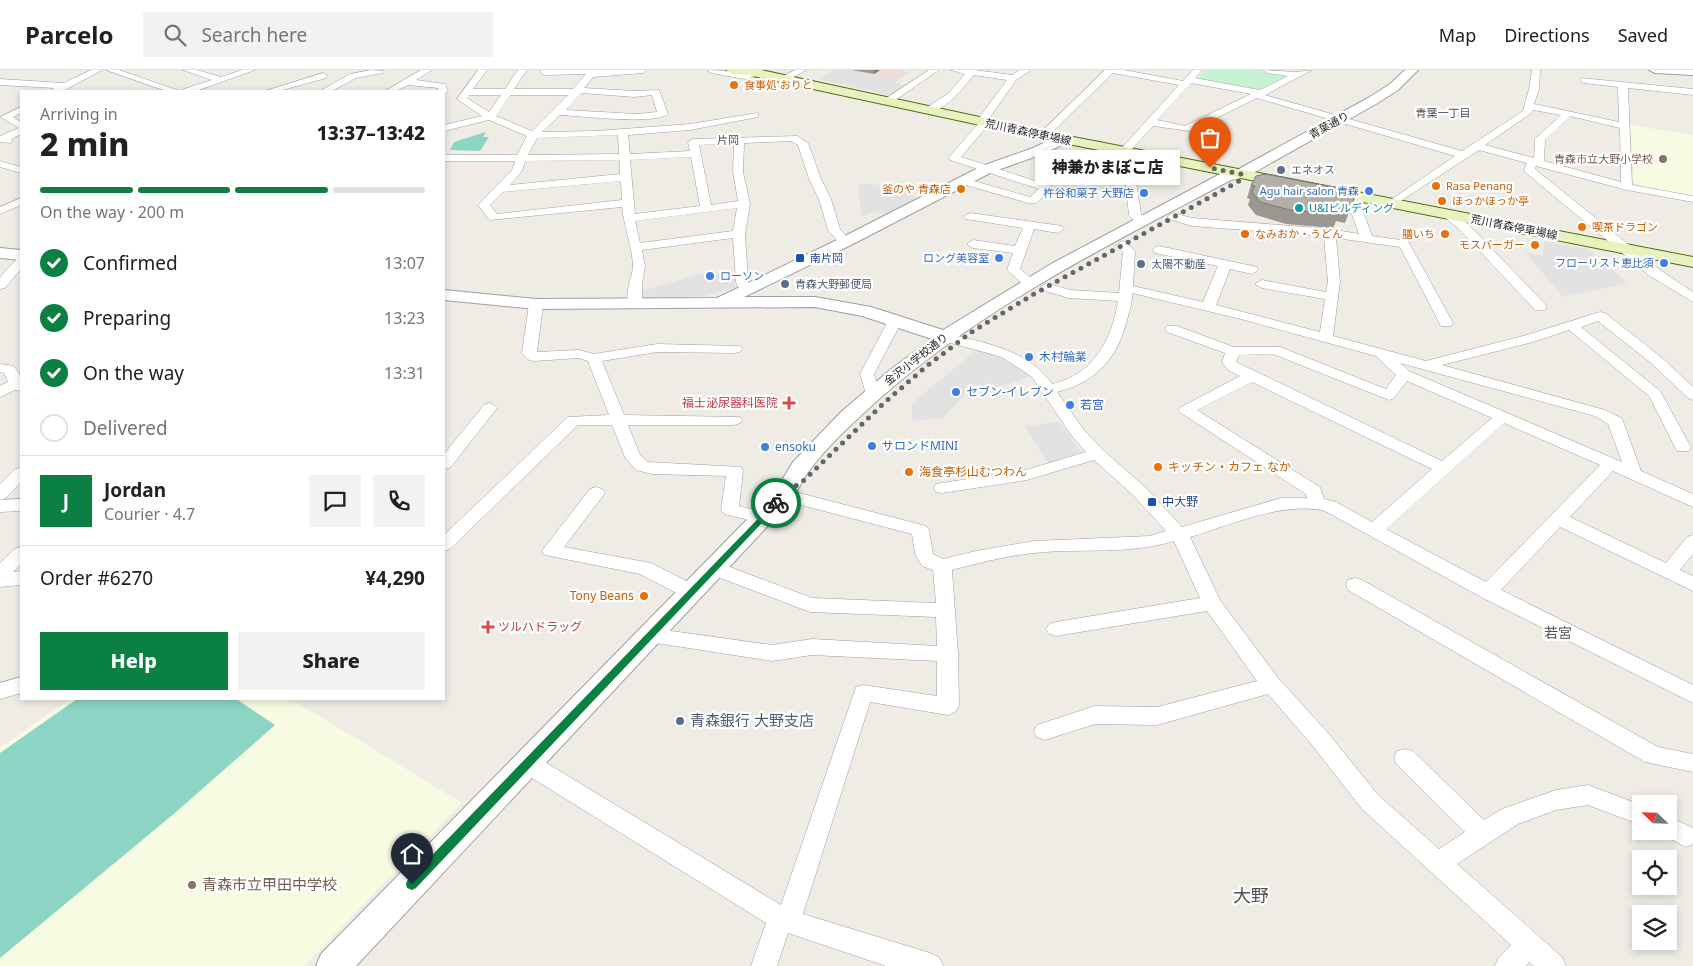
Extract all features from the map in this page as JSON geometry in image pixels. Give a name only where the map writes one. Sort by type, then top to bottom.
[{"type":"main road","name":"荒川青森停車場線","points":[[732,70],[756,71],[1062,139],[1693,262]]},
{"type":"street","points":[[92,70],[97,70]]},
{"type":"street","points":[[0,82],[60,89],[97,70]]},
{"type":"street","points":[[110,70],[172,90]]},
{"type":"street","points":[[187,70],[222,80]]},
{"type":"street","points":[[190,90],[252,70]]},
{"type":"street","points":[[274,90],[326,75],[307,70]]},
{"type":"street","points":[[392,90],[428,70]]},
{"type":"street","points":[[483,70],[462,96],[464,101],[490,117],[534,134],[565,135],[690,127],[755,115]]},
{"type":"street","points":[[445,128],[490,117],[523,70]]},
{"type":"street","points":[[544,72],[644,70]]},
{"type":"street","points":[[711,70],[745,76],[756,71]]},
{"type":"street","points":[[785,78],[802,70]]},
{"type":"street","points":[[888,101],[935,70]]},
{"type":"street","points":[[955,70],[1013,78]]},
{"type":"street","points":[[963,181],[1032,201],[1047,188],[954,158],[983,122],[1013,78],[1027,70]]},
{"type":"street","points":[[1043,135],[1110,70],[1259,94],[1340,120],[1463,155]]},
{"type":"street","points":[[1142,222],[1134,215],[1126,151],[1198,70]]},
{"type":"street","points":[[1267,70],[1298,75]]},
{"type":"street","points":[[1150,122],[1186,129],[1308,70]]},
{"type":"street","name":"青葉通り","points":[[1241,174],[1385,93],[1408,70]]},
{"type":"street","points":[[1392,203],[1527,112],[1536,70]]},
{"type":"street","points":[[1656,70],[1693,72]]},
{"type":"street","points":[[327,90],[353,76],[380,72]]},
{"type":"street","points":[[593,72],[578,91],[534,134],[521,158],[517,171],[484,205],[494,218],[628,203]]},
{"type":"street","points":[[929,110],[952,95],[971,73]]},
{"type":"street","points":[[1584,80],[1691,95]]},
{"type":"street","points":[[406,82],[442,86],[443,90]]},
{"type":"street","points":[[1623,85],[1627,187]]},
{"type":"street","points":[[467,92],[578,91],[635,94],[656,92],[663,114],[637,117],[558,112]]},
{"type":"street","points":[[1528,106],[1624,126]]},
{"type":"street","points":[[0,108],[20,109]]},
{"type":"street","points":[[20,109],[5,117],[20,125]]},
{"type":"street","points":[[1568,113],[1540,139],[1536,162],[1529,170],[1629,249],[1655,273],[1693,298]]},
{"type":"street","points":[[690,127],[706,208]]},
{"type":"street","points":[[20,131],[1,139],[3,142],[20,137]]},
{"type":"street","points":[[623,132],[629,218],[639,266],[635,303]]},
{"type":"street","points":[[445,158],[626,158],[739,140],[792,138],[803,143],[815,179],[825,198],[834,230],[845,242]]},
{"type":"street","points":[[718,303],[845,242],[987,169],[1054,144],[1062,139]]},
{"type":"street","points":[[739,140],[738,172],[744,204],[739,234],[742,282],[746,289]]},
{"type":"street","points":[[1478,146],[1627,187],[1693,199]]},
{"type":"street","points":[[0,164],[20,170]]},
{"type":"street","name":"金沢小学校通り","points":[[785,493],[791,479],[803,464],[831,433],[872,394],[952,339],[1038,285],[1142,222],[1227,176],[1241,174],[1241,180],[1122,245],[1038,285]]},
{"type":"street","points":[[499,190],[627,177]]},
{"type":"street","points":[[1351,195],[1367,238]]},
{"type":"street","points":[[0,211],[11,203]]},
{"type":"street","points":[[629,218],[744,204]]},
{"type":"street","points":[[1447,214],[1463,226],[1540,306]]},
{"type":"street","points":[[970,217],[1058,228]]},
{"type":"street","points":[[1173,217],[1192,222],[1330,233],[1404,244],[1446,323]]},
{"type":"street","points":[[1030,224],[1013,270],[1038,285],[1069,294],[1127,293],[1208,307],[1326,337],[1600,413],[1615,421],[1634,474]]},
{"type":"street","points":[[1326,337],[1334,282],[1330,233]]},
{"type":"street","points":[[636,247],[739,234]]},
{"type":"street","points":[[973,244],[1020,250]]},
{"type":"street","points":[[1047,390],[1073,383],[1091,370],[1100,361],[1115,339],[1120,326],[1127,293],[1129,251],[1122,245]]},
{"type":"street","points":[[1159,250],[1252,270]]},
{"type":"street","points":[[0,253],[20,255]]},
{"type":"street","points":[[0,285],[20,263]]},
{"type":"street","points":[[1208,307],[1224,265]]},
{"type":"street","points":[[1262,284],[1333,296]]},
{"type":"street","points":[[445,295],[536,304],[807,302],[832,304],[865,311],[1015,358],[1037,374],[1078,433],[1096,454],[1140,492],[1180,535],[1212,603],[1272,685],[1320,739],[1353,784],[1370,802],[1553,966]]},
{"type":"street","points":[[536,304],[529,353],[534,356],[580,354],[594,358],[657,348],[735,349]]},
{"type":"street","points":[[1427,366],[1528,339],[1600,316],[1656,360],[1693,395]]},
{"type":"street","points":[[872,394],[867,374],[895,321]]},
{"type":"street","points":[[1572,326],[1655,394],[1683,447]]},
{"type":"street","points":[[1172,328],[1233,351],[1275,350],[1388,395],[1404,374]]},
{"type":"street","name":"金沢小学校通り","points":[[333,966],[785,493],[802,482],[876,409],[952,339]]},
{"type":"street","points":[[1233,351],[1229,362],[1233,367],[1442,468]]},
{"type":"street","points":[[1380,352],[1404,374],[1693,501]]},
{"type":"street","points":[[594,358],[633,457],[642,466],[652,469],[735,471],[730,510],[762,517]]},
{"type":"street","points":[[0,368],[9,369],[20,384],[0,392]]},
{"type":"street","points":[[1251,376],[1186,410],[1314,492],[1316,503]]},
{"type":"street","points":[[445,463],[489,408]]},
{"type":"street","points":[[1375,530],[1442,468],[1502,417]]},
{"type":"street","points":[[445,544],[574,420],[734,420]]},
{"type":"street","points":[[942,488],[1027,475],[1096,454]]},
{"type":"street","points":[[1488,592],[1612,464]]},
{"type":"street","points":[[0,494],[20,474]]},
{"type":"street","points":[[596,493],[551,551],[644,568],[691,592]]},
{"type":"street","points":[[785,493],[920,530],[924,554],[928,561],[942,566],[976,557],[1034,547],[1150,542],[1180,535],[1281,504],[1316,503],[1330,506],[1488,592],[1693,695]]},
{"type":"street","points":[[0,506],[20,505]]},
{"type":"street","points":[[1558,519],[1693,584]]},
{"type":"street","points":[[1669,572],[1693,541]]},
{"type":"street","points":[[1,573],[20,554]]},
{"type":"street","points":[[764,966],[784,919],[834,786],[863,693],[948,706],[948,654],[942,566]]},
{"type":"street","points":[[714,568],[810,605],[946,610]]},
{"type":"street","points":[[1,573],[20,578]]},
{"type":"street","points":[[1355,585],[1653,755],[1693,763]]},
{"type":"street","points":[[1056,629],[1212,603]]},
{"type":"street","points":[[650,636],[772,653],[812,647],[948,654]]},
{"type":"street","points":[[0,691],[20,685]]},
{"type":"street","points":[[1045,731],[1096,715],[1157,716],[1272,685]]},
{"type":"street","points":[[1405,758],[1482,834]]},
{"type":"street","points":[[528,763],[784,919],[867,957],[930,966]]},
{"type":"street","points":[[1439,862],[1510,816],[1556,800],[1588,795],[1632,812]]},
{"type":"street","points":[[1508,966],[1528,945]]},
{"type":"shaded area","points":[[834,70],[898,70],[910,72],[893,83],[907,86],[894,95],[890,95],[818,79]]},
{"type":"shaded area","points":[[835,70],[847,70],[897,79],[891,83],[906,87],[890,95],[819,79]]},
{"type":"shaded area","name":"青森市立大野小学校","points":[[1630,125],[1693,135],[1693,197],[1642,187],[1634,183]]},
{"type":"shaded area","points":[[486,132],[483,137],[489,137],[480,151],[450,150],[454,142]]},
{"type":"shaded area","points":[[860,184],[889,185],[921,199],[884,215],[874,211],[864,216],[858,191]]},
{"type":"shaded area","points":[[1545,241],[1588,249],[1627,283],[1563,297],[1525,252],[1542,256]]},
{"type":"shaded area","points":[[704,273],[736,273],[735,288],[701,297],[642,298],[642,291]]},
{"type":"shaded area","points":[[977,350],[1009,360],[1031,376],[992,390],[975,384],[943,418],[912,421],[912,403]]},
{"type":"shaded area","points":[[1059,422],[1081,452],[1048,463],[1025,426]]},
{"type":"shaded area","name":"青森市立甲田中学校","points":[[69,700],[293,700],[462,803],[304,966],[0,966],[0,748]]},
{"type":"shaded area","points":[[76,700],[238,700],[275,725],[176,812],[0,958],[0,753]]},
{"type":"green space","points":[[1205,70],[1259,70],[1288,76],[1257,90],[1197,79]]},
{"type":"building","points":[[1266,174],[1351,191],[1354,199],[1350,210],[1341,208],[1338,214],[1290,210],[1260,202],[1252,192],[1255,186],[1251,185],[1256,176]]},
{"type":"way so far","points":[[776,503],[786,492],[802,482],[885,402],[928,365],[960,341],[1034,294],[1241,180],[1241,174],[1210,168]]},
{"type":"place","name":"食事処 おりと","points":[[734,85]]},
{"type":"place","name":"青森市立大野小学校","points":[[1663,159]]},
{"type":"place","name":"神兼かまぼこ店","points":[[1210,168]]},
{"type":"place","name":"エネオス","points":[[1281,170]]},
{"type":"place","name":"Rasa Penang","points":[[1436,186]]},
{"type":"place","name":"釜のや 青森店","points":[[961,189]]},
{"type":"place","name":"Agu hair salon 青森","points":[[1369,191]]},
{"type":"place","name":"杵谷和菓子 大野店","points":[[1144,193]]},
{"type":"place","name":"ほっかほっか亭","points":[[1442,201]]},
{"type":"place","name":"U&Iビルディング","points":[[1299,208]]},
{"type":"place","name":"喫茶ドラゴン","points":[[1582,227]]},
{"type":"place","name":"なみおか・うどん","points":[[1245,234]]},
{"type":"place","name":"膳いち","points":[[1445,234]]},
{"type":"place","name":"モスバーガー","points":[[1535,245]]},
{"type":"place","name":"南片岡","points":[[800,258]]},
{"type":"place","name":"ロング美容室","points":[[999,258]]},
{"type":"place","name":"フローリスト恵比須","points":[[1664,263]]},
{"type":"place","name":"太陽不動産","points":[[1141,264]]},
{"type":"place","name":"ローソン","points":[[710,276]]},
{"type":"place","name":"青森大野郵便局","points":[[785,284]]},
{"type":"place","name":"木村輪業","points":[[1029,357]]},
{"type":"place","name":"セブン-イレブン","points":[[956,392]]},
{"type":"place","name":"福士泌尿器科医院","points":[[789,403]]},
{"type":"place","name":"若宮","points":[[1070,405]]},
{"type":"place","name":"サロンドMINI","points":[[872,446]]},
{"type":"place","name":"ensoku","points":[[765,447]]},
{"type":"place","name":"キッチン・カフェ なか","points":[[1158,467]]},
{"type":"place","name":"海食亭杉山むつわん","points":[[909,472]]},
{"type":"place","name":"中大野","points":[[1152,502]]},
{"type":"place","name":"Tony Beans","points":[[644,596]]},
{"type":"place","name":"ツルハドラッグ","points":[[488,627]]},
{"type":"place","name":"青森銀行 大野支店","points":[[680,721]]},
{"type":"place","name":"青森市立甲田中学校","points":[[192,885]]},
{"type":"district","name":"青葉一丁目","points":[[1443,113]]},
{"type":"district","name":"片岡","points":[[728,140]]},
{"type":"district","name":"若宮","points":[[1558,633]]},
{"type":"district","name":"大野","points":[[1251,896]]},
{"type":"route","points":[[412,884],[776,503]]}]
